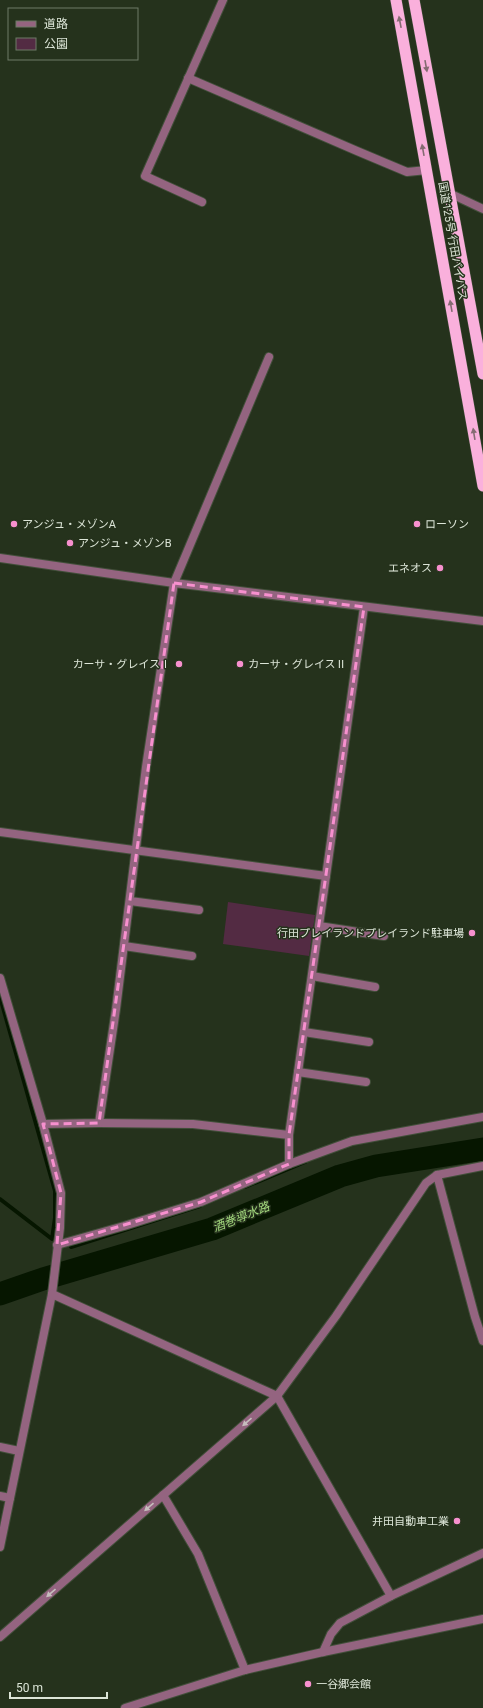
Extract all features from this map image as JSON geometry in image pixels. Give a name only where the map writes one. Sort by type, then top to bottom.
[{"type":"highway","name":"国道125号 行田バイパス","points":[[396,0],[483,486]]},
{"type":"highway","name":"国道125号 行田バイパス","points":[[414,0],[483,374]]},
{"type":"street","points":[[202,202],[146,176],[223,0]]},
{"type":"street","points":[[188,78],[407,172],[427,170]]},
{"type":"street","points":[[449,193],[483,209]]},
{"type":"street","points":[[99,1123],[130,901],[152,721],[174,582],[269,357]]},
{"type":"street","points":[[0,558],[364,607],[483,621]]},
{"type":"street","points":[[289,1164],[289,1135],[364,607]]},
{"type":"street","points":[[0,832],[136,849],[326,876]]},
{"type":"street","points":[[130,901],[199,910]]},
{"type":"street","points":[[319,926],[384,936]]},
{"type":"street","points":[[124,946],[192,956]]},
{"type":"street","points":[[312,976],[375,987]]},
{"type":"street","points":[[0,978],[43,1124],[61,1193],[52,1291],[0,1547]]},
{"type":"street","points":[[304,1032],[369,1042]]},
{"type":"street","points":[[298,1072],[366,1082]]},
{"type":"street","points":[[57,1245],[200,1202],[289,1164],[352,1141],[483,1117]]},
{"type":"street","points":[[43,1124],[194,1124],[289,1135]]},
{"type":"street","points":[[0,1637],[277,1396],[336,1316],[426,1184],[437,1175],[483,1166]]},
{"type":"street","points":[[437,1175],[475,1317],[483,1341]]},
{"type":"street","points":[[52,1291],[277,1396],[391,1596]]},
{"type":"street","points":[[0,1447],[19,1451]]},
{"type":"street","points":[[163,1495],[198,1554],[245,1670]]},
{"type":"street","points":[[0,1496],[10,1498]]},
{"type":"street","points":[[323,1652],[331,1634],[340,1623],[391,1596],[483,1553]]},
{"type":"street","points":[[125,1708],[245,1670],[323,1652],[483,1619]]},
{"type":"highlighted area","points":[[174,583],[364,607],[289,1135],[289,1164],[201,1202],[57,1245],[61,1193],[43,1124],[99,1123]]},
{"type":"green space","points":[[228,902],[315,915],[309,956],[223,944]]},
{"type":"waterway","points":[[0,997],[55,1191],[55,1218],[52,1239],[0,1199]]},
{"type":"waterway","name":"酒巻導水路","points":[[0,1294],[43,1279],[212,1229],[340,1176],[376,1166],[483,1149]]},
{"type":"waterway","points":[[245,1187],[305,1162]]},
{"type":"waterway","points":[[71,1247],[200,1206]]},
{"type":"place","name":"アンジュ・メゾンA","points":[[14,524]]},
{"type":"place","name":"ローソン","points":[[417,524]]},
{"type":"place","name":"アンジュ・メゾンB","points":[[70,543]]},
{"type":"place","name":"エネオス","points":[[440,568]]},
{"type":"place","name":"カーサ・グレイスⅠ","points":[[179,664]]},
{"type":"place","name":"カーサ・グレイスⅡ","points":[[240,664]]},
{"type":"place","name":"行田プレイランドプレイランド駐車場","points":[[472,933]]},
{"type":"place","name":"井田自動車工業","points":[[457,1521]]},
{"type":"place","name":"一谷郷会館","points":[[308,1684]]}]
